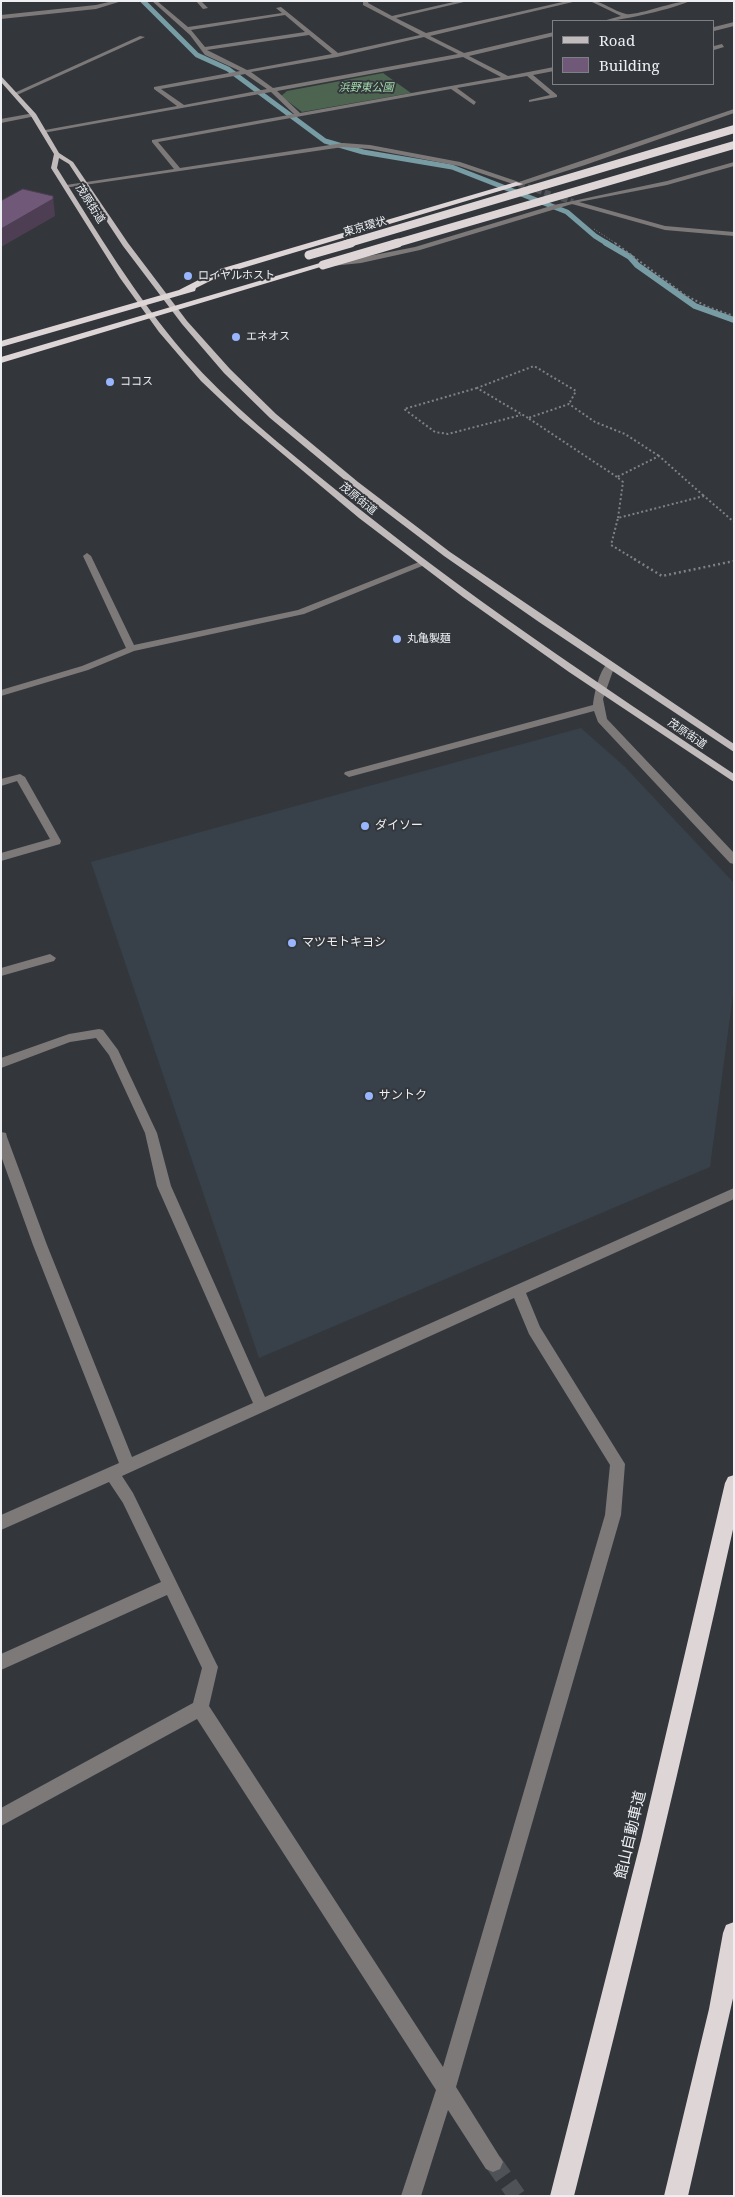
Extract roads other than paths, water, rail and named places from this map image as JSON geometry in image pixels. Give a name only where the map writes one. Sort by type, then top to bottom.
[{"type":"highway","name":"東京環状","points":[[1,344],[582,176],[734,129]]},
{"type":"highway","name":"東京環状","points":[[1,360],[594,184],[734,145]]},
{"type":"highway","points":[[183,291],[223,271],[519,184]]},
{"type":"highway","name":"館山自動車道","points":[[562,2196],[614,2001],[692,1674],[734,1483]]},
{"type":"highway","points":[[676,2196],[720,2010],[734,1933]]},
{"type":"main road","name":"茂原街道","points":[[1,78],[34,115],[56,154],[71,164],[165,297],[228,372],[298,439],[413,531],[542,622],[610,665],[734,749]]},
{"type":"main road","name":"茂原街道","points":[[56,154],[54,168],[141,304],[204,379],[246,419],[355,511],[470,600],[734,779]]},
{"type":"street","points":[[1,17],[96,7],[120,1]]},
{"type":"street","points":[[154,1],[186,29],[207,54],[247,72],[273,91],[300,116]]},
{"type":"street","points":[[198,1],[205,8]]},
{"type":"street","points":[[366,1],[365,4],[508,78]]},
{"type":"street","points":[[392,17],[466,1]]},
{"type":"street","points":[[183,107],[156,88],[337,55],[575,1]]},
{"type":"street","points":[[592,1],[637,20]]},
{"type":"street","points":[[610,20],[684,2]]},
{"type":"street","points":[[278,7],[284,14],[337,55]]},
{"type":"street","points":[[186,29],[284,14]]},
{"type":"street","points":[[715,29],[734,24]]},
{"type":"street","points":[[203,49],[309,32]]},
{"type":"street","points":[[45,132],[464,55],[552,34]]},
{"type":"street","points":[[15,94],[142,37]]},
{"type":"street","points":[[715,48],[722,46]]},
{"type":"street","points":[[179,170],[154,141],[530,75],[552,70]]},
{"type":"street","points":[[530,75],[555,96],[531,101]]},
{"type":"street","points":[[453,88],[474,103]]},
{"type":"street","points":[[66,188],[343,145],[357,145],[460,164],[519,184],[583,164],[734,111]]},
{"type":"street","points":[[1,117],[34,115]]},
{"type":"street","points":[[1,121],[34,115]]},
{"type":"street","points":[[323,265],[354,262],[406,251],[558,205],[620,190],[658,185],[734,164]]},
{"type":"street","points":[[573,202],[665,228],[734,234]]},
{"type":"street","points":[[87,556],[131,649]]},
{"type":"street","points":[[1,693],[85,668],[131,649],[301,612],[422,564]]},
{"type":"street","points":[[610,665],[601,689],[597,707],[602,720],[734,860]]},
{"type":"street","points":[[349,774],[597,707]]},
{"type":"street","points":[[1,783],[20,777],[56,841],[1,857]]},
{"type":"street","points":[[1,972],[50,958]]},
{"type":"street","points":[[1,1063],[68,1038],[99,1033],[114,1053],[151,1133],[164,1186],[262,1406]]},
{"type":"street","points":[[1,1137],[120,1470],[128,1498],[210,1667],[200,1708],[493,2162]]},
{"type":"street","points":[[1,1523],[734,1193]]},
{"type":"street","points":[[411,2196],[446,2088],[613,1515],[618,1464],[534,1330],[518,1290]]},
{"type":"street","points":[[1,1662],[171,1585]]},
{"type":"street","points":[[1,1818],[200,1708]]},
{"type":"waterway","points":[[143,1],[197,55],[228,69],[325,141],[363,152],[452,167],[567,212],[595,236],[608,244]]},
{"type":"waterway","points":[[606,243],[630,257],[637,265],[695,306],[734,320]]},
{"type":"tunnel","points":[[519,184],[573,202]]},
{"type":"tunnel","points":[[493,2162],[517,2196]]},
{"type":"place","name":"ロイヤルホスト","points":[[188,276]]},
{"type":"place","name":"エネオス","points":[[236,337]]},
{"type":"place","name":"ココス","points":[[110,382]]},
{"type":"place","name":"丸亀製麺","points":[[397,639]]},
{"type":"place","name":"ダイソー","points":[[365,826]]},
{"type":"place","name":"マツモトキヨシ","points":[[292,943]]},
{"type":"place","name":"サントク","points":[[369,1096]]},
{"type":"park label","name":"浜野東公園","points":[[366,88]]}]
